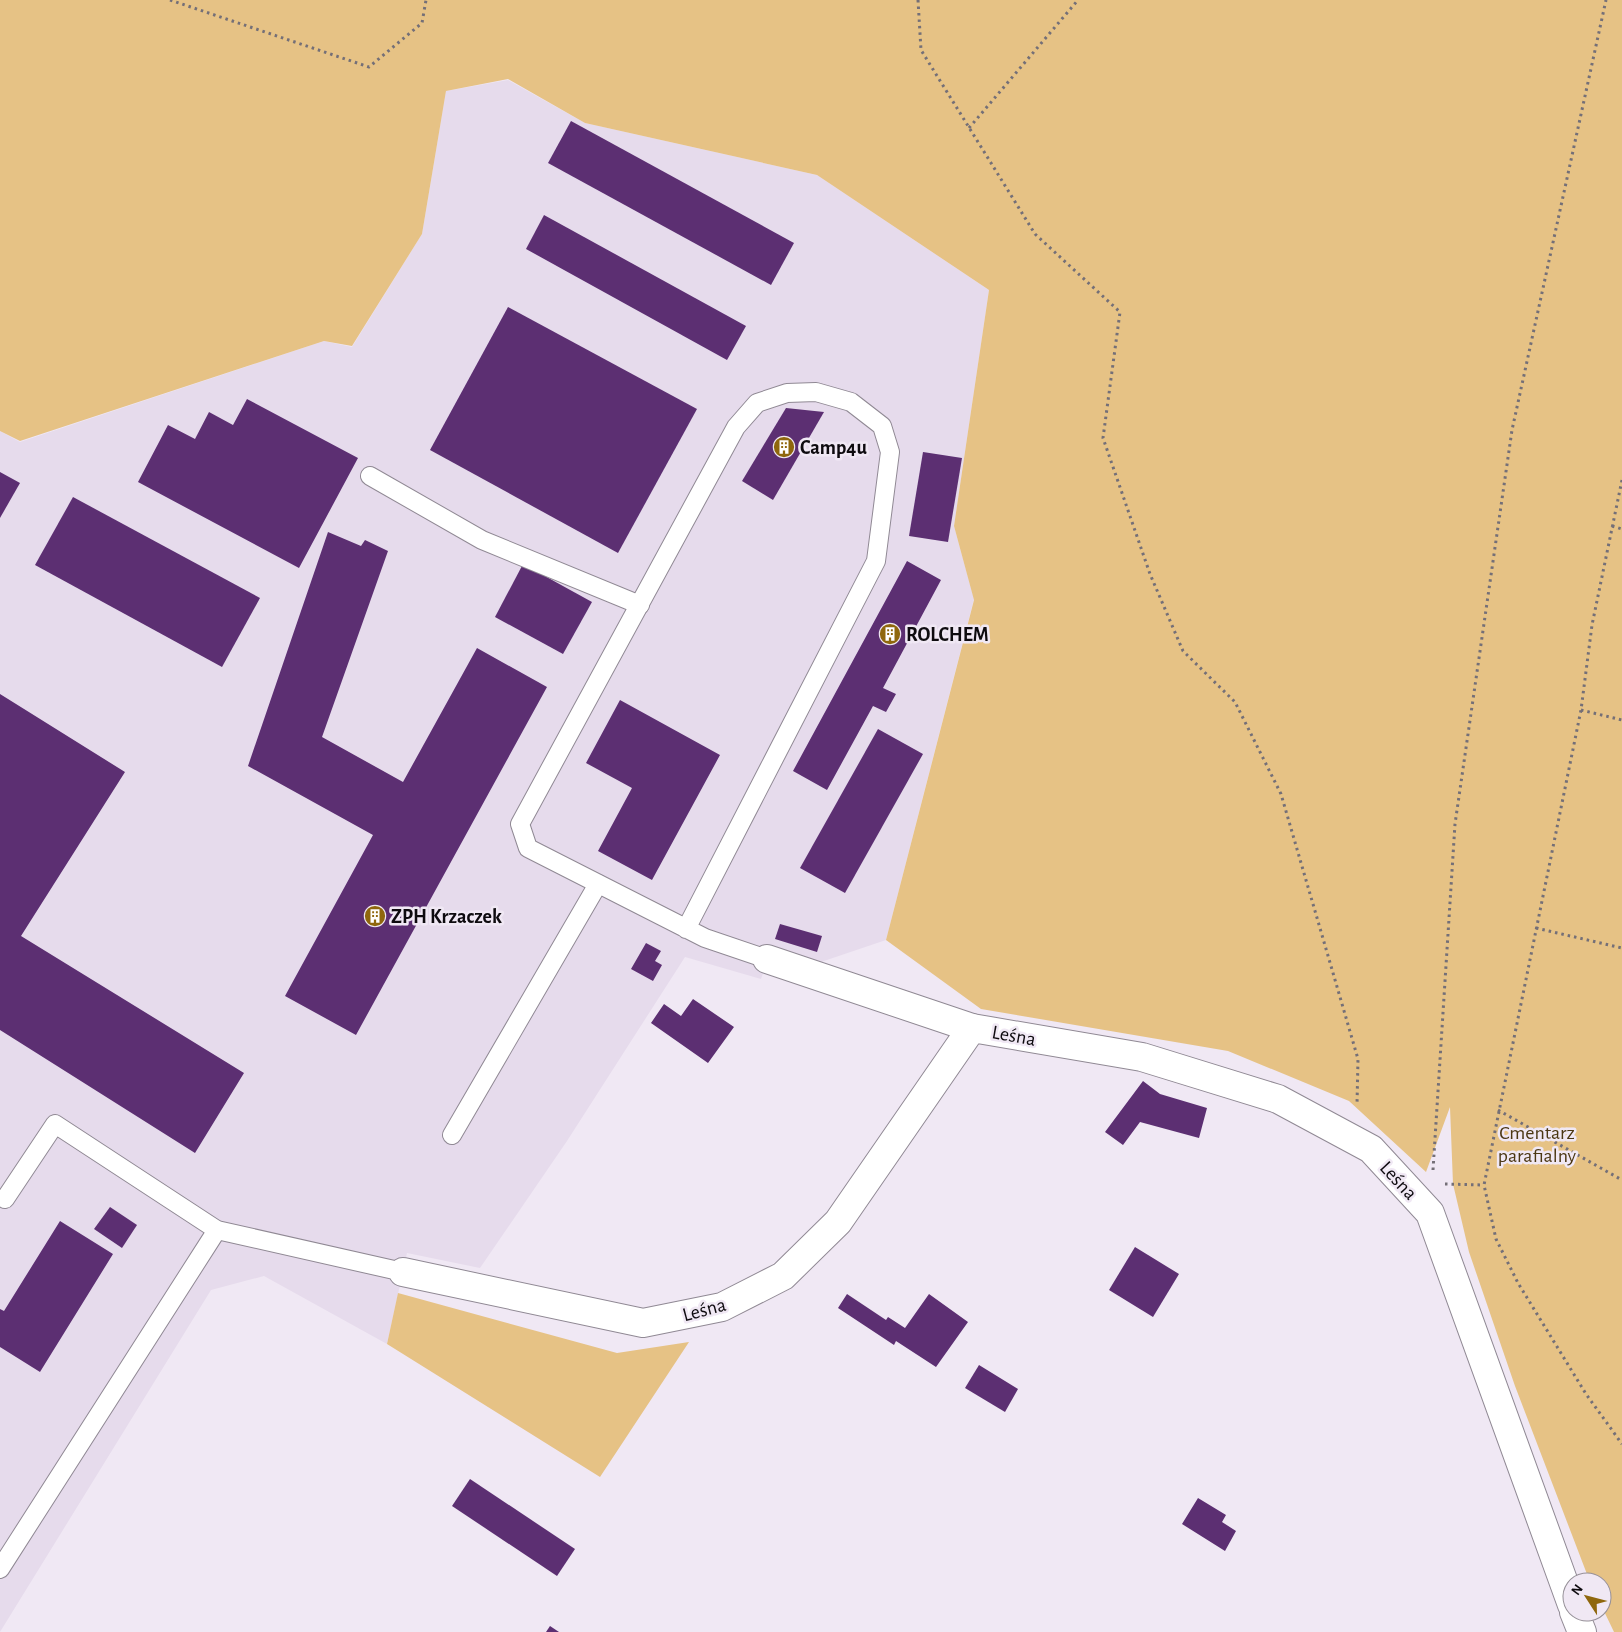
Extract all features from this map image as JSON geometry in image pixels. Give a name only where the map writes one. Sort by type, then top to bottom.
[{"type":"street","name":"Leśna","points":[[767,960],[972,1028],[1142,1057],[1278,1099],[1370,1149],[1430,1213],[1562,1577]]},
{"type":"street","name":"Leśna","points":[[403,1272],[643,1323],[722,1307],[783,1276],[838,1222],[972,1028]]},
{"type":"lane","points":[[686,929],[876,561],[890,452],[882,426],[851,402],[816,392],[787,393],[757,403],[736,427],[520,824],[528,848],[686,929],[705,938],[767,960]]},
{"type":"lane","points":[[370,476],[482,540],[640,605]]},
{"type":"lane","points":[[452,1135],[598,884]]},
{"type":"lane","points":[[5,1199],[55,1124],[218,1230],[403,1272]]},
{"type":"lane","points":[[0,1569],[218,1230]]},
{"type":"path","points":[[170,0],[370,67],[422,23],[426,0]]},
{"type":"path","points":[[918,0],[921,50],[1035,234],[1120,312],[1103,438],[1150,574],[1183,651],[1235,702],[1281,794],[1358,1059],[1356,1141]]},
{"type":"path","points":[[969,128],[1078,0]]},
{"type":"path","points":[[1430,1213],[1455,824],[1511,440],[1606,0]]},
{"type":"path","points":[[1622,480],[1592,625],[1581,710],[1484,1185],[1496,1239],[1518,1283],[1586,1394],[1622,1444]]},
{"type":"path","points":[[1612,526],[1622,529]]},
{"type":"path","points":[[1581,710],[1622,720]]},
{"type":"path","points":[[1536,928],[1622,948]]},
{"type":"path","points":[[1498,1110],[1622,1180]]},
{"type":"path","points":[[1432,1183],[1484,1185]]},
{"type":"shaded area","points":[[508,80],[585,123],[817,175],[989,290],[954,526],[974,599],[886,940],[818,963],[772,947],[761,979],[685,957],[567,1141],[480,1268],[407,1253],[387,1344],[264,1276],[211,1290],[0,1632],[0,431],[20,442],[324,341],[352,347],[422,234],[446,91]]},
{"type":"green space","name":"Cmentarz parafialny","points":[[0,0],[1622,0],[1622,1632],[1614,1632],[1609,1622],[1612,1622],[1612,1572],[1586,1572],[1515,1386],[1469,1252],[1453,1184],[1450,1107],[1426,1172],[1349,1101],[1228,1051],[981,1009],[886,940],[974,600],[954,526],[989,290],[817,175],[585,123],[508,79],[446,91],[422,234],[352,346],[324,341],[20,441],[0,431]]},
{"type":"green space","points":[[398,1293],[617,1353],[689,1342],[600,1477],[387,1344]]},
{"type":"building","points":[[571,121],[794,243],[771,285],[548,163]]},
{"type":"building","points":[[544,215],[746,326],[727,360],[526,249]]},
{"type":"building","points":[[508,307],[697,409],[618,553],[430,450]]},
{"type":"building","points":[[247,399],[358,458],[299,568],[138,482],[168,425],[195,439],[209,412],[233,425]]},
{"type":"building","name":"Camp4u","points":[[786,408],[824,412],[773,500],[742,481]]},
{"type":"building","points":[[923,452],[962,458],[948,542],[909,536]]},
{"type":"building","points":[[0,472],[20,483],[0,518]]},
{"type":"building","points":[[73,497],[260,598],[222,667],[35,565]]},
{"type":"building","name":"ZPH Krzaczek","points":[[328,532],[361,546],[365,540],[388,551],[322,737],[403,782],[477,648],[547,687],[356,1035],[285,996],[373,835],[248,766]]},
{"type":"building","name":"ROLCHEM","points":[[907,561],[941,580],[883,688],[896,694],[886,712],[873,706],[827,790],[793,771]]},
{"type":"building","points":[[523,564],[592,602],[563,654],[495,617]]},
{"type":"building","points":[[0,694],[125,772],[21,936],[244,1073],[195,1153],[0,1030]]},
{"type":"building","points":[[620,700],[720,755],[652,880],[598,851],[632,788],[586,763]]},
{"type":"building","points":[[878,729],[923,754],[845,893],[800,868]]},
{"type":"building","points":[[780,924],[822,936],[817,952],[775,939]]},
{"type":"building","points":[[646,943],[661,951],[655,961],[662,965],[653,981],[631,969]]},
{"type":"building","points":[[693,999],[734,1027],[708,1063],[651,1023],[664,1004],[681,1016]]},
{"type":"building","points":[[1143,1081],[1160,1094],[1207,1108],[1199,1138],[1140,1122],[1123,1145],[1105,1132]]},
{"type":"building","points":[[110,1207],[137,1225],[122,1248],[94,1229]]},
{"type":"building","points":[[60,1221],[113,1254],[40,1372],[0,1347],[0,1309],[4,1311]]},
{"type":"building","points":[[1135,1247],[1179,1274],[1153,1317],[1109,1290]]},
{"type":"building","points":[[847,1294],[886,1320],[888,1317],[905,1328],[929,1294],[968,1322],[936,1367],[896,1341],[894,1345],[838,1308]]},
{"type":"building","points":[[979,1365],[1018,1389],[1005,1412],[965,1388]]},
{"type":"building","points":[[470,1479],[575,1549],[557,1576],[452,1506]]},
{"type":"building","points":[[1198,1498],[1226,1515],[1222,1522],[1236,1531],[1225,1551],[1182,1524]]},
{"type":"building","points":[[550,1626],[559,1632],[546,1632]]},
{"type":"place","name":"Camp4u","points":[[784,447]]},
{"type":"place","name":"ROLCHEM","points":[[890,634]]},
{"type":"place","name":"ZPH Krzaczek","points":[[375,916]]}]
